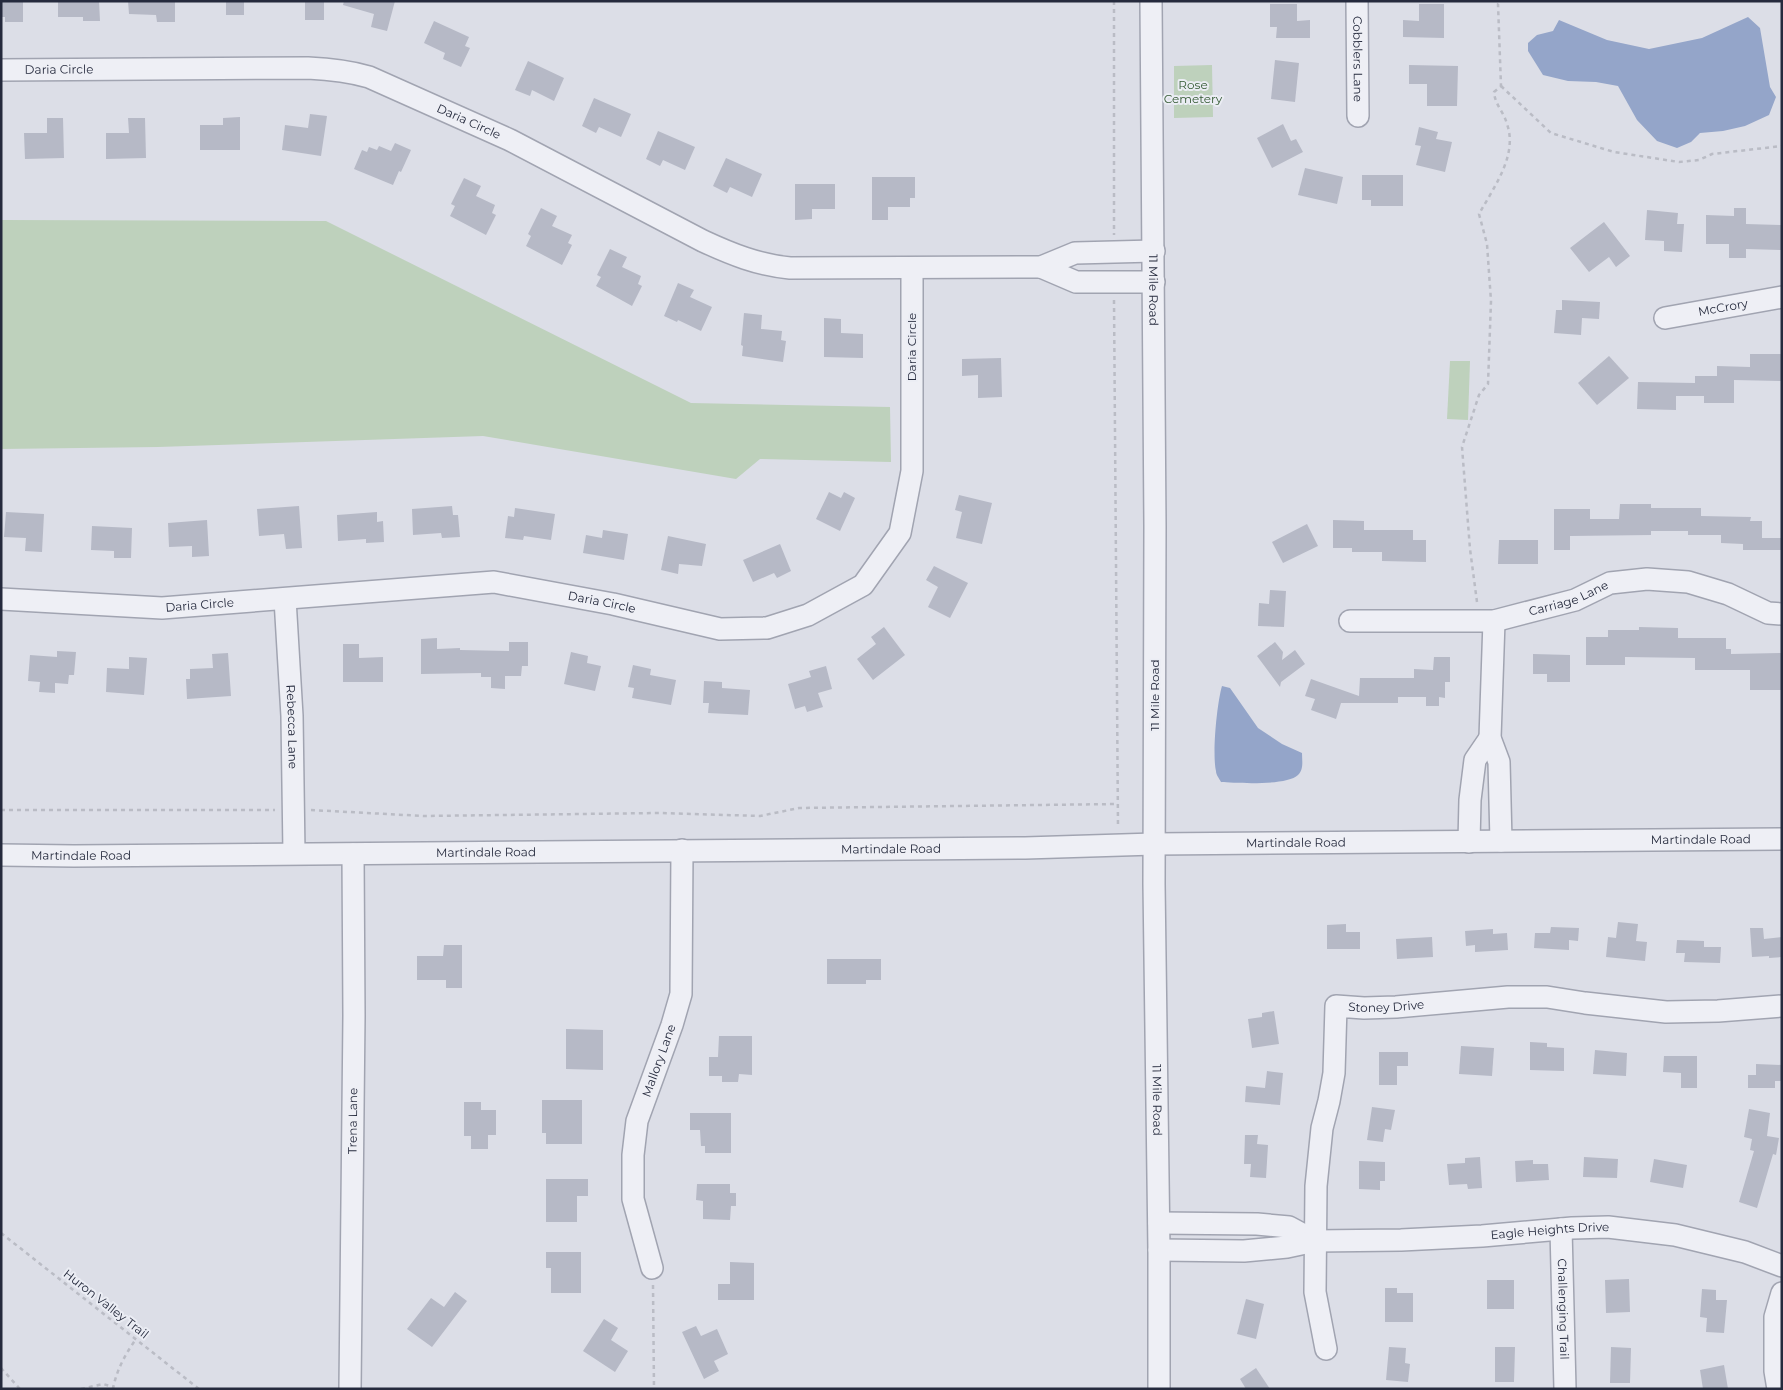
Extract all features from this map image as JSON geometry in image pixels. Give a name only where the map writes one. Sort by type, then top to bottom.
[{"type":"street","name":"11 Mile Road","points":[[1151,1],[1154,250],[1154,844],[1159,1223],[1159,1389]]},
{"type":"street","name":"Cobblers Lane","points":[[1357,1],[1358,116]]},
{"type":"street","name":"Daria Circle","points":[[1,70],[308,68],[355,72],[510,140],[703,241],[734,256],[758,264],[790,268],[1041,267],[1075,253],[1154,250]]},
{"type":"street","name":"Daria Circle","points":[[1041,267],[1076,282],[1154,282]]},
{"type":"street","name":"Daria Circle","points":[[1,599],[162,608],[494,582],[613,604],[720,629],[767,628],[808,615],[863,585],[900,533],[912,471],[912,268]]},
{"type":"street","name":"McCrory","points":[[1665,318],[1782,297]]},
{"type":"street","name":"Carriage Lane","points":[[1350,622],[1487,621],[1574,600],[1610,583],[1647,578],[1688,582],[1728,594],[1768,612],[1782,614]]},
{"type":"street","name":"Rebecca Lane","points":[[285,599],[292,716],[294,853]]},
{"type":"street","points":[[1487,621],[1490,738],[1499,762],[1501,841]]},
{"type":"street","points":[[1469,842],[1470,800],[1475,760],[1490,738]]},
{"type":"street","name":"Martindale Road","points":[[1,855],[1025,848],[1154,844],[1782,839]]},
{"type":"street","name":"Mallory Lane","points":[[652,1268],[633,1199],[633,1155],[637,1121],[672,1025],[681,994],[682,850]]},
{"type":"street","name":"Trena Lane","points":[[350,1389],[354,1016],[353,854]]},
{"type":"street","name":"Stoney Drive","points":[[1326,1349],[1315,1292],[1316,1186],[1322,1128],[1334,1073],[1336,1006],[1364,1008],[1396,1007],[1508,997],[1547,997],[1666,1012],[1718,1011],[1782,1006]]},
{"type":"street","name":"Eagle Heights Drive","points":[[1159,1223],[1257,1224],[1289,1227],[1315,1240]]},
{"type":"street","name":"Eagle Heights Drive","points":[[1159,1250],[1244,1251],[1287,1247],[1315,1240],[1401,1240],[1608,1227],[1675,1235],[1745,1252],[1782,1266]]},
{"type":"street","name":"Challenging Trail","points":[[1561,1229],[1565,1389]]},
{"type":"street","points":[[1778,1389],[1775,1372],[1775,1317],[1782,1293]]},
{"type":"path","points":[[1114,1],[1114,252]]},
{"type":"path","points":[[1500,1],[1498,4],[1501,86],[1551,133],[1614,152],[1679,162],[1699,160],[1712,154],[1782,146]]},
{"type":"path","points":[[1487,621],[1470,549],[1462,447],[1479,395],[1488,384],[1491,302],[1487,244],[1479,214],[1504,168],[1508,155],[1510,141],[1507,123],[1494,101],[1494,92],[1501,86]]},
{"type":"path","points":[[1114,282],[1118,846]]},
{"type":"path","points":[[1,810],[293,810],[424,816],[659,813],[760,816],[798,808],[1118,804]]},
{"type":"path","name":"Huron Valley Trail","points":[[1,1233],[199,1389]]},
{"type":"path","points":[[652,1268],[654,1389]]},
{"type":"path","points":[[81,1389],[103,1384],[114,1388],[128,1351],[136,1339]]},
{"type":"path","points":[[1,1368],[20,1389]]},
{"type":"green space","name":"Rose Cemetery","points":[[1212,65],[1213,117],[1174,118],[1174,66]]},
{"type":"green space","points":[[1,220],[326,221],[691,403],[890,407],[891,462],[760,459],[736,479],[483,436],[158,447],[1,449]]},
{"type":"green space","points":[[1450,361],[1470,361],[1468,420],[1447,419]]},
{"type":"water","points":[[1748,17],[1760,28],[1770,87],[1776,97],[1769,115],[1745,126],[1723,131],[1700,133],[1691,142],[1677,148],[1657,141],[1637,120],[1618,86],[1596,82],[1568,81],[1543,75],[1528,51],[1528,43],[1537,35],[1553,31],[1559,20],[1607,40],[1649,49],[1702,38]]},
{"type":"water","points":[[1222,686],[1230,688],[1258,728],[1282,744],[1302,753],[1302,768],[1298,775],[1283,781],[1273,782],[1221,782],[1216,772],[1215,741]]},
{"type":"building","points":[[1,1],[23,1],[23,22],[5,22],[5,17],[1,17]]},
{"type":"building","points":[[58,1],[99,1],[100,21],[83,21],[83,17],[58,17]]},
{"type":"building","points":[[128,1],[175,2],[175,22],[157,22],[156,15],[129,14]]},
{"type":"building","points":[[226,1],[244,1],[244,15],[226,15]]},
{"type":"building","points":[[305,1],[324,1],[324,20],[305,20]]},
{"type":"building","points":[[344,1],[395,1],[387,31],[371,27],[374,14],[343,5]]},
{"type":"building","points":[[1270,4],[1297,4],[1297,21],[1310,20],[1310,38],[1276,38],[1277,27],[1270,27]]},
{"type":"building","points":[[1419,4],[1444,4],[1444,38],[1403,37],[1403,20],[1419,21]]},
{"type":"building","points":[[434,21],[469,37],[465,46],[470,48],[461,67],[443,59],[445,53],[424,43]]},
{"type":"building","points":[[1275,60],[1299,63],[1295,102],[1271,99]]},
{"type":"building","points":[[528,61],[564,78],[554,101],[532,90],[530,96],[515,90]]},
{"type":"building","points":[[1409,65],[1458,66],[1457,106],[1427,106],[1427,84],[1409,84]]},
{"type":"building","points":[[594,98],[631,114],[621,137],[599,127],[596,133],[582,126]]},
{"type":"building","points":[[310,114],[327,116],[321,156],[282,150],[285,125],[308,128]]},
{"type":"building","points":[[240,117],[240,150],[200,150],[200,125],[223,125],[223,118]]},
{"type":"building","points":[[47,118],[63,118],[64,158],[25,159],[24,133],[47,133]]},
{"type":"building","points":[[128,118],[145,118],[146,158],[106,159],[106,133],[129,133]]},
{"type":"building","points":[[1283,124],[1291,141],[1296,139],[1303,152],[1272,168],[1257,138]]},
{"type":"building","points":[[1419,127],[1438,132],[1436,139],[1452,142],[1445,172],[1416,165],[1421,146],[1415,145]]},
{"type":"building","points":[[658,131],[695,147],[685,170],[663,160],[660,166],[646,159]]},
{"type":"building","points":[[395,143],[411,150],[393,185],[354,169],[362,150],[367,152],[369,147],[377,150],[379,146],[391,151]]},
{"type":"building","points":[[726,158],[762,174],[752,197],[730,187],[727,193],[713,186]]},
{"type":"building","points":[[1305,168],[1343,177],[1337,204],[1298,195]]},
{"type":"building","points":[[1362,175],[1403,175],[1403,206],[1371,206],[1371,200],[1362,200]]},
{"type":"building","points":[[872,177],[915,177],[915,198],[910,198],[910,207],[888,207],[888,220],[872,220]]},
{"type":"building","points":[[464,178],[481,186],[476,196],[495,205],[492,213],[496,215],[486,235],[450,216],[455,206],[451,204]]},
{"type":"building","points":[[795,184],[835,184],[835,209],[812,209],[812,219],[795,220]]},
{"type":"building","points":[[541,208],[557,216],[552,226],[572,235],[568,243],[572,245],[562,265],[526,246],[531,236],[528,234]]},
{"type":"building","points":[[1734,208],[1746,208],[1746,224],[1782,225],[1782,250],[1746,249],[1746,258],[1729,258],[1729,244],[1706,244],[1706,215],[1734,216]]},
{"type":"building","points":[[1647,210],[1678,213],[1677,224],[1684,224],[1682,252],[1664,251],[1664,241],[1645,240]]},
{"type":"building","points":[[1604,222],[1630,256],[1616,267],[1609,257],[1589,272],[1570,248]]},
{"type":"building","points":[[610,249],[627,257],[622,267],[641,276],[638,284],[642,286],[632,306],[596,286],[601,277],[597,275]]},
{"type":"building","points":[[678,283],[694,290],[690,297],[712,307],[701,331],[678,320],[677,322],[664,316]]},
{"type":"building","points":[[1562,300],[1600,302],[1599,319],[1582,318],[1581,335],[1554,333],[1556,310],[1562,310]]},
{"type":"building","points":[[744,313],[762,315],[761,329],[782,331],[781,340],[786,341],[783,362],[742,356],[743,346],[741,345]]},
{"type":"building","points":[[824,318],[841,319],[841,333],[863,334],[863,358],[824,357]]},
{"type":"building","points":[[1750,354],[1782,354],[1782,381],[1734,380],[1734,403],[1704,403],[1704,396],[1676,396],[1676,410],[1637,409],[1638,382],[1695,383],[1695,376],[1717,376],[1717,366],[1750,367]]},
{"type":"building","points":[[1609,356],[1629,378],[1597,405],[1578,383]]},
{"type":"building","points":[[1001,358],[1002,397],[978,398],[978,375],[962,376],[962,359]]},
{"type":"building","points":[[829,492],[841,498],[844,492],[855,498],[840,531],[816,519]]},
{"type":"building","points":[[959,495],[992,503],[982,544],[956,538],[962,512],[955,510]]},
{"type":"building","points":[[1620,504],[1651,504],[1651,508],[1701,508],[1701,516],[1751,517],[1750,521],[1762,521],[1762,538],[1782,538],[1782,550],[1743,550],[1743,544],[1721,543],[1721,535],[1688,535],[1688,531],[1651,531],[1651,535],[1570,536],[1570,550],[1554,550],[1554,509],[1590,509],[1590,519],[1619,519]]},
{"type":"building","points":[[299,506],[302,548],[286,549],[284,534],[259,536],[257,509]]},
{"type":"building","points":[[452,506],[453,515],[458,515],[460,537],[442,538],[441,533],[413,535],[412,509]]},
{"type":"building","points":[[515,508],[555,514],[551,540],[524,536],[523,540],[505,538],[508,516],[514,517]]},
{"type":"building","points":[[6,512],[44,514],[42,552],[25,551],[26,538],[4,537]]},
{"type":"building","points":[[377,512],[377,522],[383,521],[384,542],[366,543],[366,539],[338,541],[337,515]]},
{"type":"building","points":[[207,520],[209,556],[192,557],[192,546],[169,547],[168,523]]},
{"type":"building","points":[[1333,520],[1364,521],[1364,530],[1413,530],[1413,540],[1426,540],[1426,562],[1382,561],[1382,552],[1352,552],[1352,548],[1333,548]]},
{"type":"building","points":[[1307,524],[1318,546],[1283,563],[1272,542]]},
{"type":"building","points":[[92,526],[132,528],[131,558],[114,558],[114,551],[91,550]]},
{"type":"building","points":[[603,530],[628,534],[624,560],[583,553],[586,535],[602,538]]},
{"type":"building","points":[[668,536],[706,544],[702,566],[679,564],[678,574],[661,570]]},
{"type":"building","points":[[1499,540],[1538,540],[1538,564],[1498,564]]},
{"type":"building","points":[[780,544],[791,571],[777,578],[774,573],[753,582],[743,560]]},
{"type":"building","points":[[934,566],[968,583],[950,618],[928,607],[938,587],[926,580]]},
{"type":"building","points":[[1270,590],[1286,591],[1284,627],[1258,626],[1259,603],[1269,604]]},
{"type":"building","points":[[884,627],[905,655],[873,680],[857,659],[876,644],[871,637]]},
{"type":"building","points":[[1639,627],[1678,628],[1678,638],[1726,638],[1726,649],[1731,649],[1731,654],[1782,653],[1782,690],[1750,690],[1750,670],[1695,670],[1695,658],[1625,657],[1625,665],[1586,665],[1586,637],[1608,637],[1608,630],[1639,630]]},
{"type":"building","points":[[437,638],[437,649],[460,648],[460,650],[509,651],[509,642],[528,642],[528,666],[522,666],[521,676],[505,676],[505,689],[491,688],[491,677],[481,677],[481,673],[421,674],[421,639]]},
{"type":"building","points":[[1275,642],[1283,652],[1282,660],[1295,650],[1305,664],[1281,682],[1280,687],[1257,656]]},
{"type":"building","points":[[343,644],[359,644],[359,658],[383,657],[383,682],[343,682]]},
{"type":"building","points":[[57,651],[76,652],[74,675],[69,675],[68,684],[55,683],[55,693],[39,692],[40,682],[28,681],[30,655],[57,657]]},
{"type":"building","points":[[571,652],[588,656],[587,663],[601,666],[595,691],[564,684]]},
{"type":"building","points":[[228,653],[231,696],[187,699],[186,679],[190,679],[190,669],[213,668],[212,654]]},
{"type":"building","points":[[1533,654],[1570,655],[1570,682],[1547,682],[1547,674],[1533,674]]},
{"type":"building","points":[[129,657],[147,658],[144,695],[106,692],[107,668],[129,669]]},
{"type":"building","points":[[1434,657],[1450,657],[1450,682],[1445,682],[1445,698],[1439,697],[1439,706],[1426,706],[1426,697],[1398,697],[1398,703],[1341,703],[1336,719],[1311,710],[1315,699],[1305,696],[1311,679],[1359,696],[1360,678],[1414,678],[1414,669],[1433,670]]},
{"type":"building","points":[[633,665],[651,669],[650,675],[676,680],[671,705],[632,698],[634,688],[628,687]]},
{"type":"building","points":[[826,666],[832,689],[818,693],[823,707],[807,712],[805,706],[795,709],[788,684],[811,677],[809,671]]},
{"type":"building","points":[[704,681],[722,682],[722,688],[750,690],[748,715],[708,713],[709,703],[703,703]]},
{"type":"building","points":[[1618,922],[1638,924],[1636,941],[1647,942],[1645,961],[1606,957],[1608,937],[1616,938]]},
{"type":"building","points":[[1346,924],[1346,932],[1360,932],[1360,949],[1327,949],[1327,925]]},
{"type":"building","points":[[1551,927],[1579,928],[1578,941],[1569,940],[1569,950],[1534,948],[1535,933],[1550,933]]},
{"type":"building","points":[[1750,928],[1763,928],[1764,939],[1782,937],[1782,957],[1752,957]]},
{"type":"building","points":[[1493,929],[1493,934],[1507,933],[1508,950],[1475,952],[1475,945],[1466,946],[1465,931]]},
{"type":"building","points":[[1432,937],[1433,957],[1397,959],[1396,939]]},
{"type":"building","points":[[1677,940],[1704,941],[1704,947],[1721,947],[1720,963],[1684,962],[1685,953],[1676,953]]},
{"type":"building","points":[[444,945],[462,945],[462,988],[446,988],[446,980],[417,980],[417,956],[443,956]]},
{"type":"building","points":[[827,959],[881,959],[881,980],[866,980],[866,984],[827,984]]},
{"type":"building","points":[[1274,1011],[1279,1044],[1252,1048],[1248,1019],[1262,1017],[1262,1013]]},
{"type":"building","points":[[566,1029],[603,1030],[603,1070],[566,1069]]},
{"type":"building","points":[[719,1036],[752,1036],[752,1075],[739,1074],[738,1082],[722,1082],[722,1076],[709,1076],[709,1057],[718,1057]]},
{"type":"building","points":[[1530,1042],[1547,1043],[1547,1047],[1564,1048],[1564,1071],[1530,1070]]},
{"type":"building","points":[[1461,1046],[1494,1048],[1492,1076],[1459,1074]]},
{"type":"building","points":[[1595,1050],[1627,1053],[1626,1076],[1593,1074]]},
{"type":"building","points":[[1379,1052],[1408,1052],[1408,1066],[1397,1066],[1397,1085],[1379,1085]]},
{"type":"building","points":[[1664,1056],[1697,1056],[1697,1088],[1681,1088],[1681,1073],[1663,1072]]},
{"type":"building","points":[[1756,1064],[1782,1065],[1782,1081],[1775,1081],[1775,1088],[1748,1088],[1748,1075],[1756,1075]]},
{"type":"building","points":[[1267,1071],[1283,1073],[1280,1105],[1245,1102],[1246,1086],[1265,1088]]},
{"type":"building","points":[[542,1100],[582,1100],[582,1144],[546,1144],[546,1133],[542,1133]]},
{"type":"building","points":[[464,1102],[481,1102],[481,1110],[496,1110],[496,1135],[488,1135],[488,1149],[471,1149],[471,1136],[464,1136]]},
{"type":"building","points":[[1372,1107],[1395,1110],[1391,1130],[1385,1129],[1383,1142],[1367,1140]]},
{"type":"building","points":[[1749,1109],[1770,1113],[1767,1136],[1779,1138],[1776,1155],[1773,1154],[1757,1208],[1739,1202],[1754,1151],[1750,1150],[1752,1139],[1744,1137]]},
{"type":"building","points":[[690,1113],[731,1113],[731,1153],[705,1153],[705,1146],[701,1146],[700,1130],[690,1130]]},
{"type":"building","points":[[1245,1135],[1258,1135],[1257,1144],[1268,1145],[1266,1178],[1250,1177],[1251,1164],[1244,1164]]},
{"type":"building","points":[[1480,1157],[1482,1188],[1468,1189],[1467,1184],[1449,1185],[1447,1164],[1465,1163],[1465,1158]]},
{"type":"building","points":[[1584,1157],[1618,1159],[1617,1178],[1583,1177]]},
{"type":"building","points":[[1654,1159],[1687,1165],[1683,1188],[1650,1182]]},
{"type":"building","points":[[1533,1160],[1533,1164],[1548,1164],[1549,1180],[1516,1182],[1515,1161]]},
{"type":"building","points":[[1359,1161],[1385,1162],[1385,1181],[1380,1181],[1380,1190],[1359,1189]]},
{"type":"building","points":[[546,1179],[588,1179],[588,1196],[577,1196],[577,1222],[546,1222]]},
{"type":"building","points":[[697,1184],[730,1184],[730,1193],[736,1193],[736,1206],[731,1206],[730,1220],[703,1219],[703,1201],[696,1200]]},
{"type":"building","points":[[546,1252],[581,1252],[581,1293],[551,1293],[551,1268],[546,1268]]},
{"type":"building","points":[[730,1262],[754,1263],[754,1300],[718,1300],[718,1284],[730,1284]]},
{"type":"building","points":[[1629,1279],[1630,1312],[1606,1313],[1605,1280]]},
{"type":"building","points":[[1487,1280],[1514,1280],[1514,1309],[1487,1309]]},
{"type":"building","points":[[1385,1288],[1397,1288],[1397,1293],[1413,1293],[1413,1322],[1385,1322]]},
{"type":"building","points":[[1702,1289],[1716,1290],[1716,1300],[1727,1300],[1724,1333],[1706,1332],[1707,1318],[1700,1317]]},
{"type":"building","points":[[455,1292],[467,1301],[432,1347],[407,1329],[431,1298],[444,1307]]},
{"type":"building","points":[[1246,1299],[1264,1304],[1256,1339],[1237,1334]]},
{"type":"building","points":[[604,1319],[618,1328],[611,1340],[628,1351],[615,1372],[583,1351]]},
{"type":"building","points":[[696,1326],[701,1336],[717,1329],[728,1354],[714,1361],[719,1371],[704,1379],[682,1332]]},
{"type":"building","points":[[1389,1347],[1406,1348],[1405,1363],[1410,1364],[1408,1382],[1386,1380]]},
{"type":"building","points":[[1495,1347],[1515,1347],[1514,1382],[1495,1382]]},
{"type":"building","points":[[1611,1347],[1631,1348],[1630,1383],[1610,1383]]},
{"type":"building","points":[[1724,1365],[1728,1389],[1703,1389],[1700,1370]]},
{"type":"building","points":[[1256,1368],[1270,1389],[1246,1389],[1240,1379]]}]
